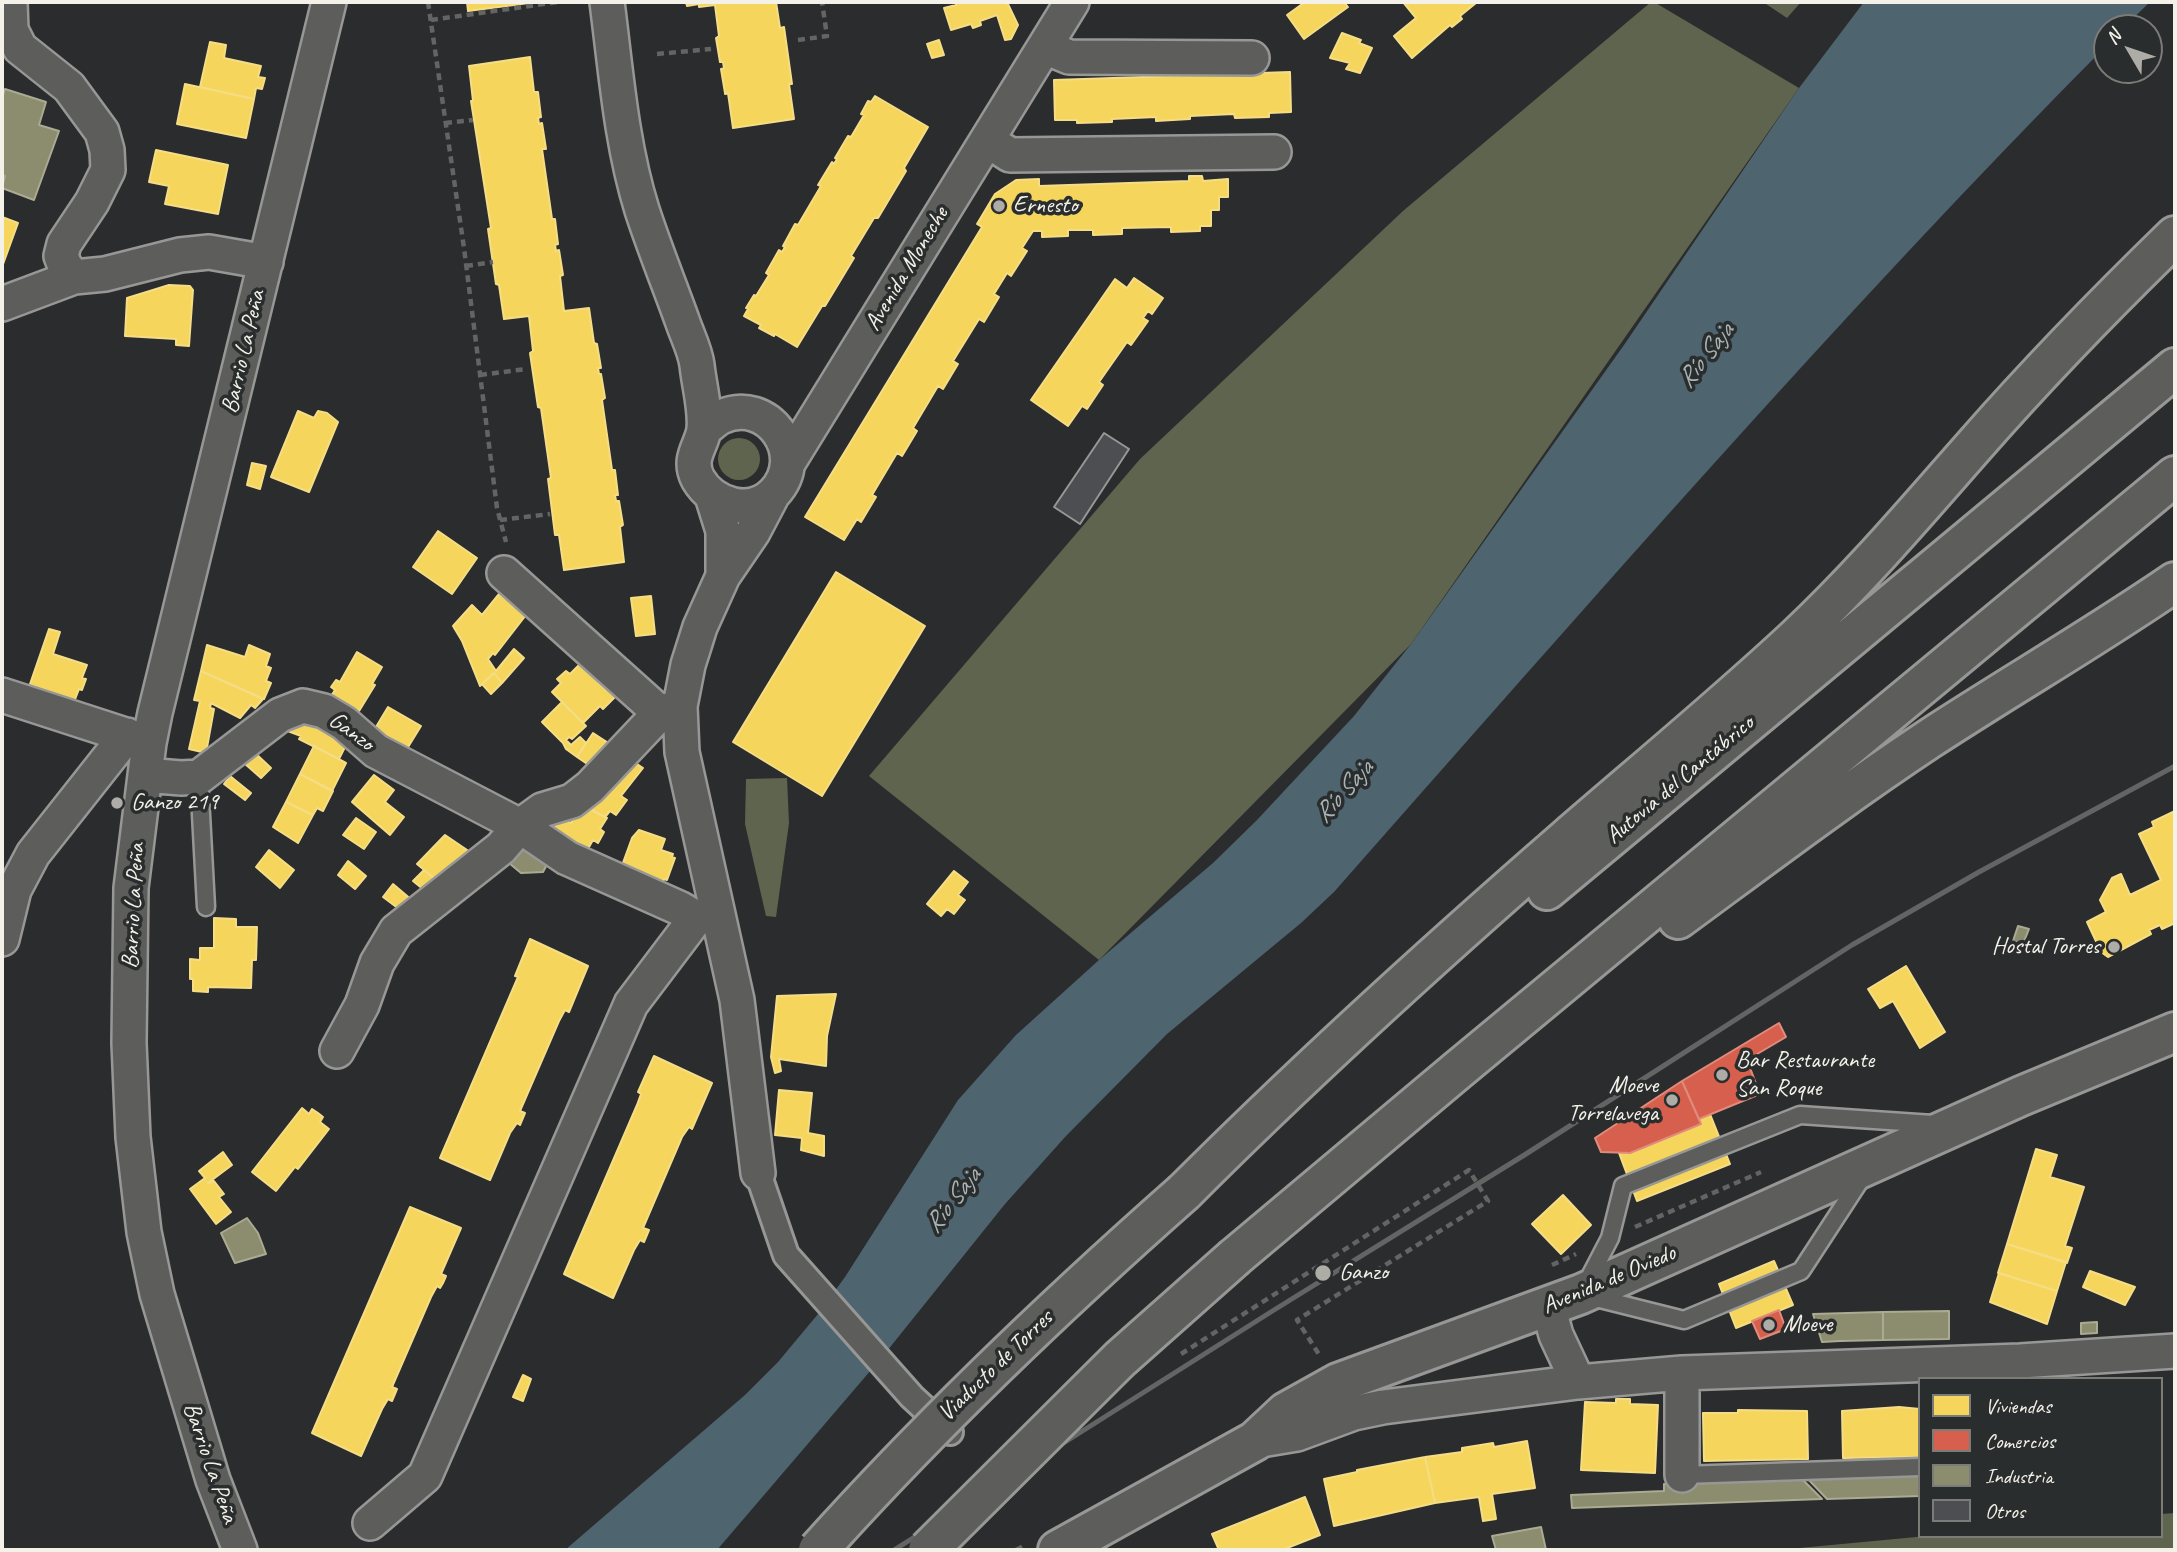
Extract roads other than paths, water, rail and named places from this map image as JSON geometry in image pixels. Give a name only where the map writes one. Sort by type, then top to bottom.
[{"type":"highway","points":[[1184,1192],[1265,1110],[1349,1033],[1567,838],[1705,721],[1834,601],[2079,331],[2175,236]]},
{"type":"highway","name":"Autovía del Cantábrico","points":[[1184,1192],[2175,368]]},
{"type":"highway","points":[[928,1550],[1120,1359],[1242,1250],[2175,476]]},
{"type":"highway","points":[[1242,1250],[1499,1059],[1795,831],[1929,739],[2063,656],[2175,582]]},
{"type":"highway","name":"Avenida de Oviedo","points":[[1058,1550],[1255,1441],[1286,1412],[1338,1383],[1565,1300],[1955,1126],[2175,1032]]},
{"type":"highway","name":"Viaducto de Torres","points":[[818,1550],[986,1375],[1117,1251],[1184,1192]]},
{"type":"street","points":[[10,2],[10,30],[19,48],[69,86],[103,132],[108,170],[92,202],[64,244],[61,256],[74,277]]},
{"type":"street","name":"Barrio La Peña","points":[[240,1550],[213,1480],[157,1294],[141,1209],[133,1137],[129,1043],[131,888],[140,751],[266,262],[329,2]]},
{"type":"street","points":[[607,2],[621,113],[632,173],[696,359],[704,430]]},
{"type":"street","name":"Avenida Moneche","points":[[788,463],[1072,2]]},
{"type":"street","points":[[1045,47],[1069,57],[1252,58]]},
{"type":"street","points":[[987,140],[1010,155],[1274,152]]},
{"type":"street","name":"Barrio La Peña","points":[[2,303],[74,277],[105,274],[180,255],[209,253],[266,262]]},
{"type":"street","points":[[337,1051],[362,1005],[377,963],[396,931],[501,848],[520,826],[542,810],[572,801],[590,788],[670,709],[700,627],[723,576],[784,480],[788,463],[787,446],[776,428],[750,414],[696,359]]},
{"type":"street","points":[[723,576],[723,531],[712,496],[697,477],[694,452],[704,430],[720,417],[750,414],[795,416],[828,399]]},
{"type":"street","points":[[712,496],[734,506],[758,503],[773,494]]},
{"type":"street","points":[[507,563],[670,709],[682,751],[707,916],[737,1000],[758,1173],[786,1255],[912,1397],[950,1433]]},
{"type":"street","points":[[2,695],[140,751],[181,778],[199,777]]},
{"type":"street","name":"Ganzo","points":[[199,777],[281,715],[303,706],[324,711],[344,723],[376,751],[520,826],[567,858],[679,908],[707,916]]},
{"type":"street","points":[[2,939],[14,890],[33,855],[140,751]]},
{"type":"street","points":[[370,1523],[425,1476],[631,1004],[707,916]]},
{"type":"street","points":[[1565,1300],[1556,1335],[1578,1382]]},
{"type":"street","points":[[1255,1441],[1297,1434],[1353,1413],[1383,1407],[1578,1382],[1682,1373],[2020,1361],[2175,1351]]},
{"type":"street","points":[[1682,1373],[1682,1475]]},
{"type":"lane","points":[[199,777],[206,907]]},
{"type":"lane","points":[[1870,1165],[1801,1270],[1684,1320],[1565,1300],[1610,1238],[1623,1186],[1800,1115],[1955,1126]]},
{"type":"lane","points":[[1682,1475],[1918,1467]]},
{"type":"water","name":"Río Saja","points":[[1864,2],[2150,2],[2138,14],[2093,14],[2093,59],[1908,251],[1811,357],[1334,892],[1301,923],[1167,1034],[1066,1136],[1005,1204],[883,1356],[717,1550],[565,1550],[745,1395],[778,1362],[845,1277],[958,1100],[1016,1035],[1213,863],[1354,716],[1411,644],[1624,345],[1799,88]]},
{"type":"railway","points":[[894,1550],[1526,1154],[1852,945],[1979,872],[2175,766]]},
{"type":"place","name":"Ernesto","points":[[999,206]]},
{"type":"place","name":"Ganzo 219","points":[[117,803]]},
{"type":"place","name":"Hostal Torres","points":[[2114,947]]},
{"type":"place","name":"Bar Restaurante San Roque","points":[[1722,1075]]},
{"type":"place","name":"Moeve Torrelavega","points":[[1672,1100]]},
{"type":"place","name":"Ganzo","points":[[1323,1273]]},
{"type":"place","name":"Moeve","points":[[1769,1325]]}]
